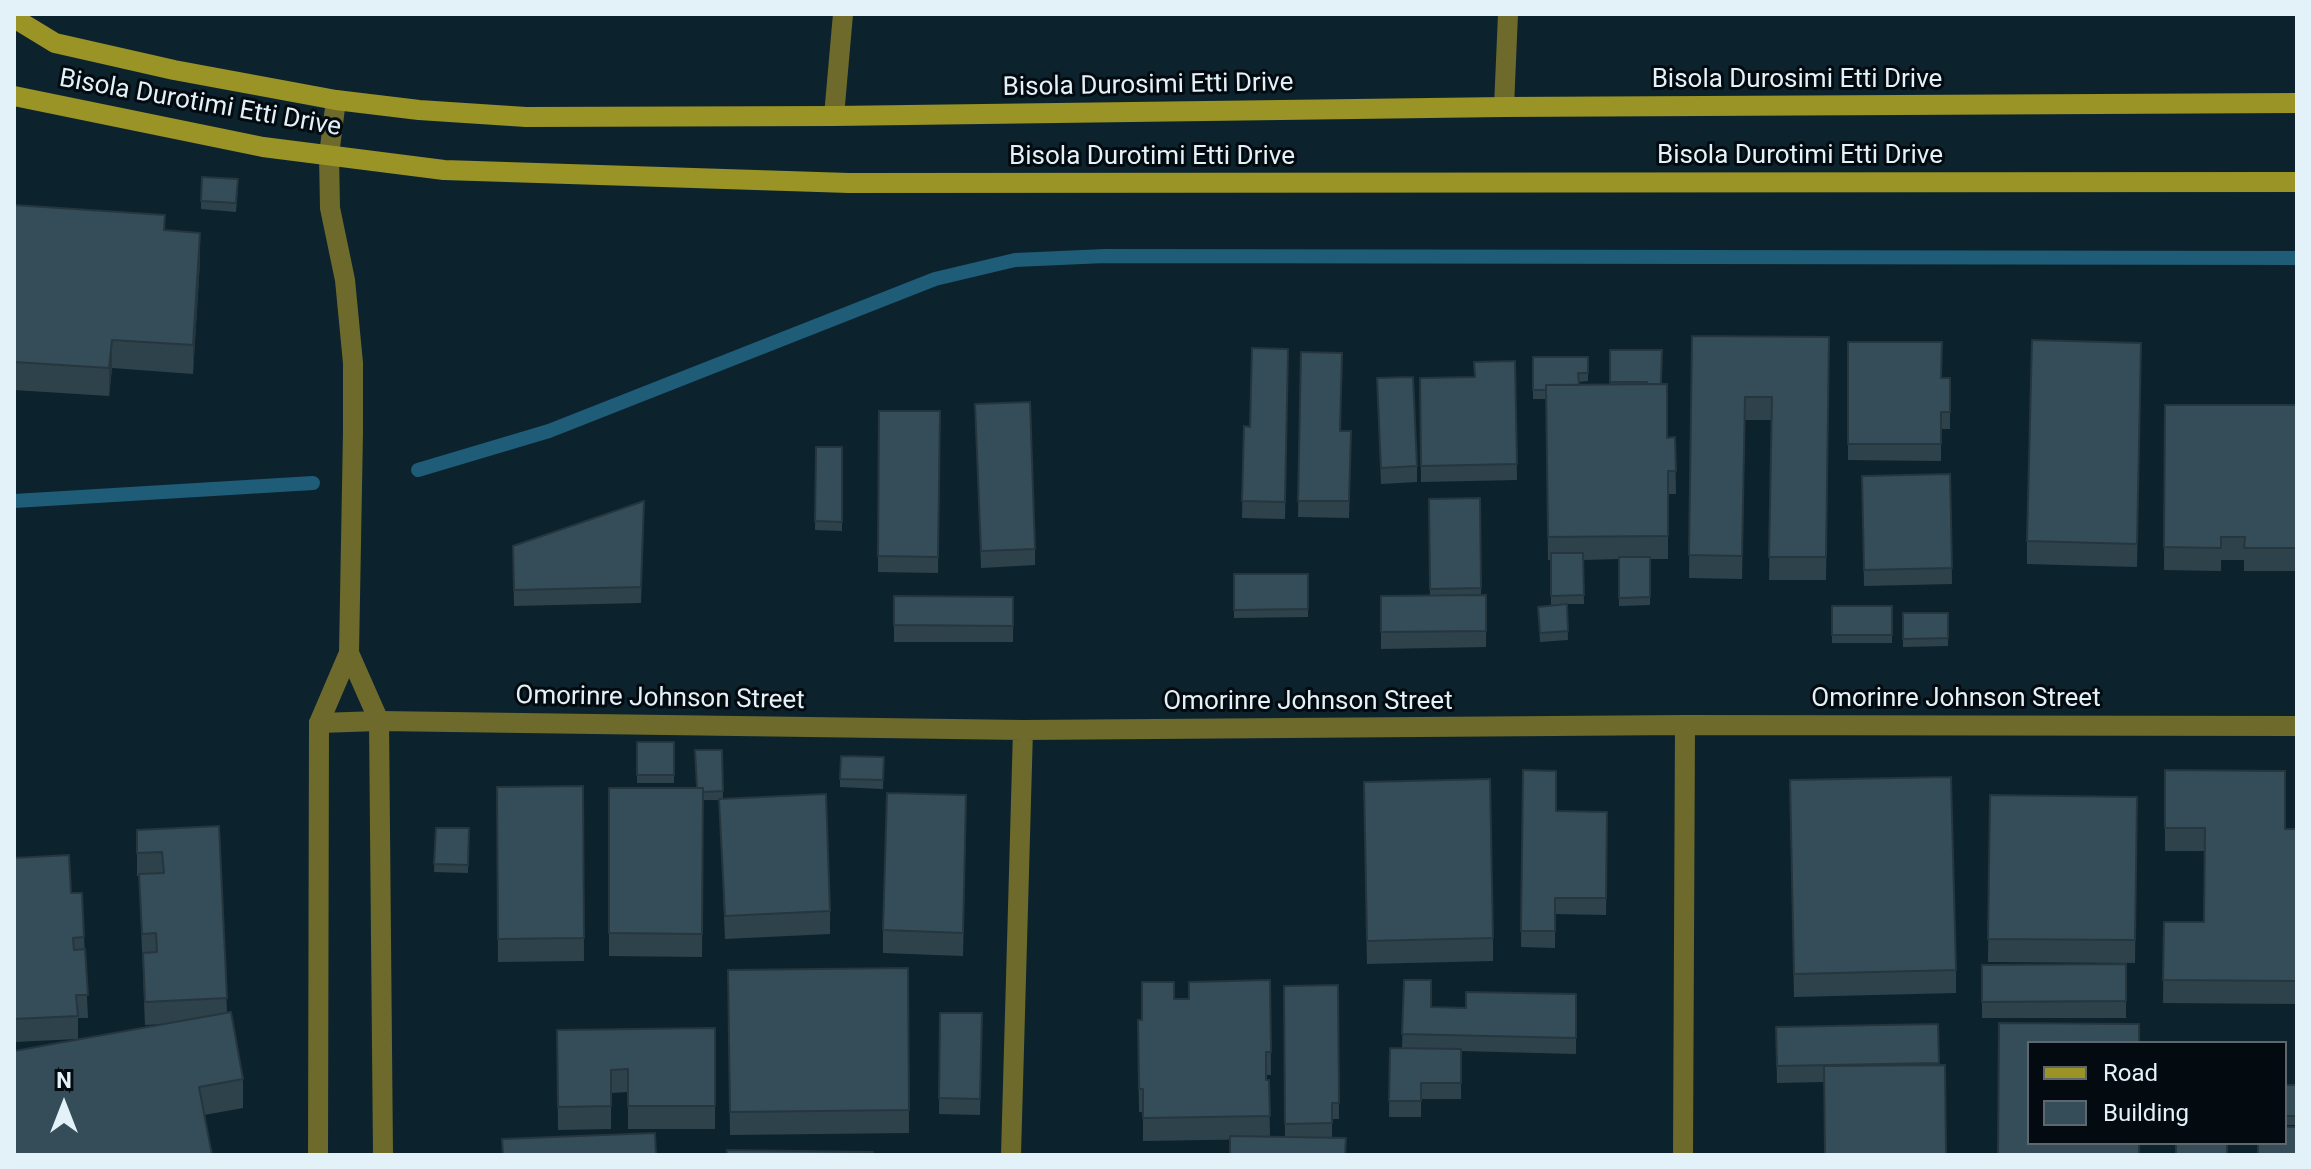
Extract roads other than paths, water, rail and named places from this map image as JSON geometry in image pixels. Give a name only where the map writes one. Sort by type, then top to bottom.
[{"type":"main road","name":"Bisola Durosimi Etti Drive","points":[[14,18],[55,43],[174,70],[336,100],[419,110],[526,117],[2297,103]]},
{"type":"main road","name":"Bisola Durotimi Etti Drive","points":[[14,96],[263,147],[444,170],[849,183],[2297,182]]},
{"type":"street","points":[[834,116],[843,14]]},
{"type":"street","points":[[1504,107],[1508,14]]},
{"type":"street","points":[[318,1155],[319,723],[349,653],[353,363],[345,280],[330,208],[329,155],[336,100]]},
{"type":"street","points":[[349,653],[379,721],[383,1155]]},
{"type":"street","name":"Omorinre Johnson Street","points":[[319,723],[379,721],[1023,730],[1685,725],[2297,726]]},
{"type":"street","points":[[1683,1155],[1685,725]]},
{"type":"street","points":[[1011,1155],[1023,730]]},
{"type":"waterway","points":[[418,470],[549,431],[935,279],[1015,260],[1105,256],[2297,258]]},
{"type":"waterway","points":[[14,501],[313,483]]}]
